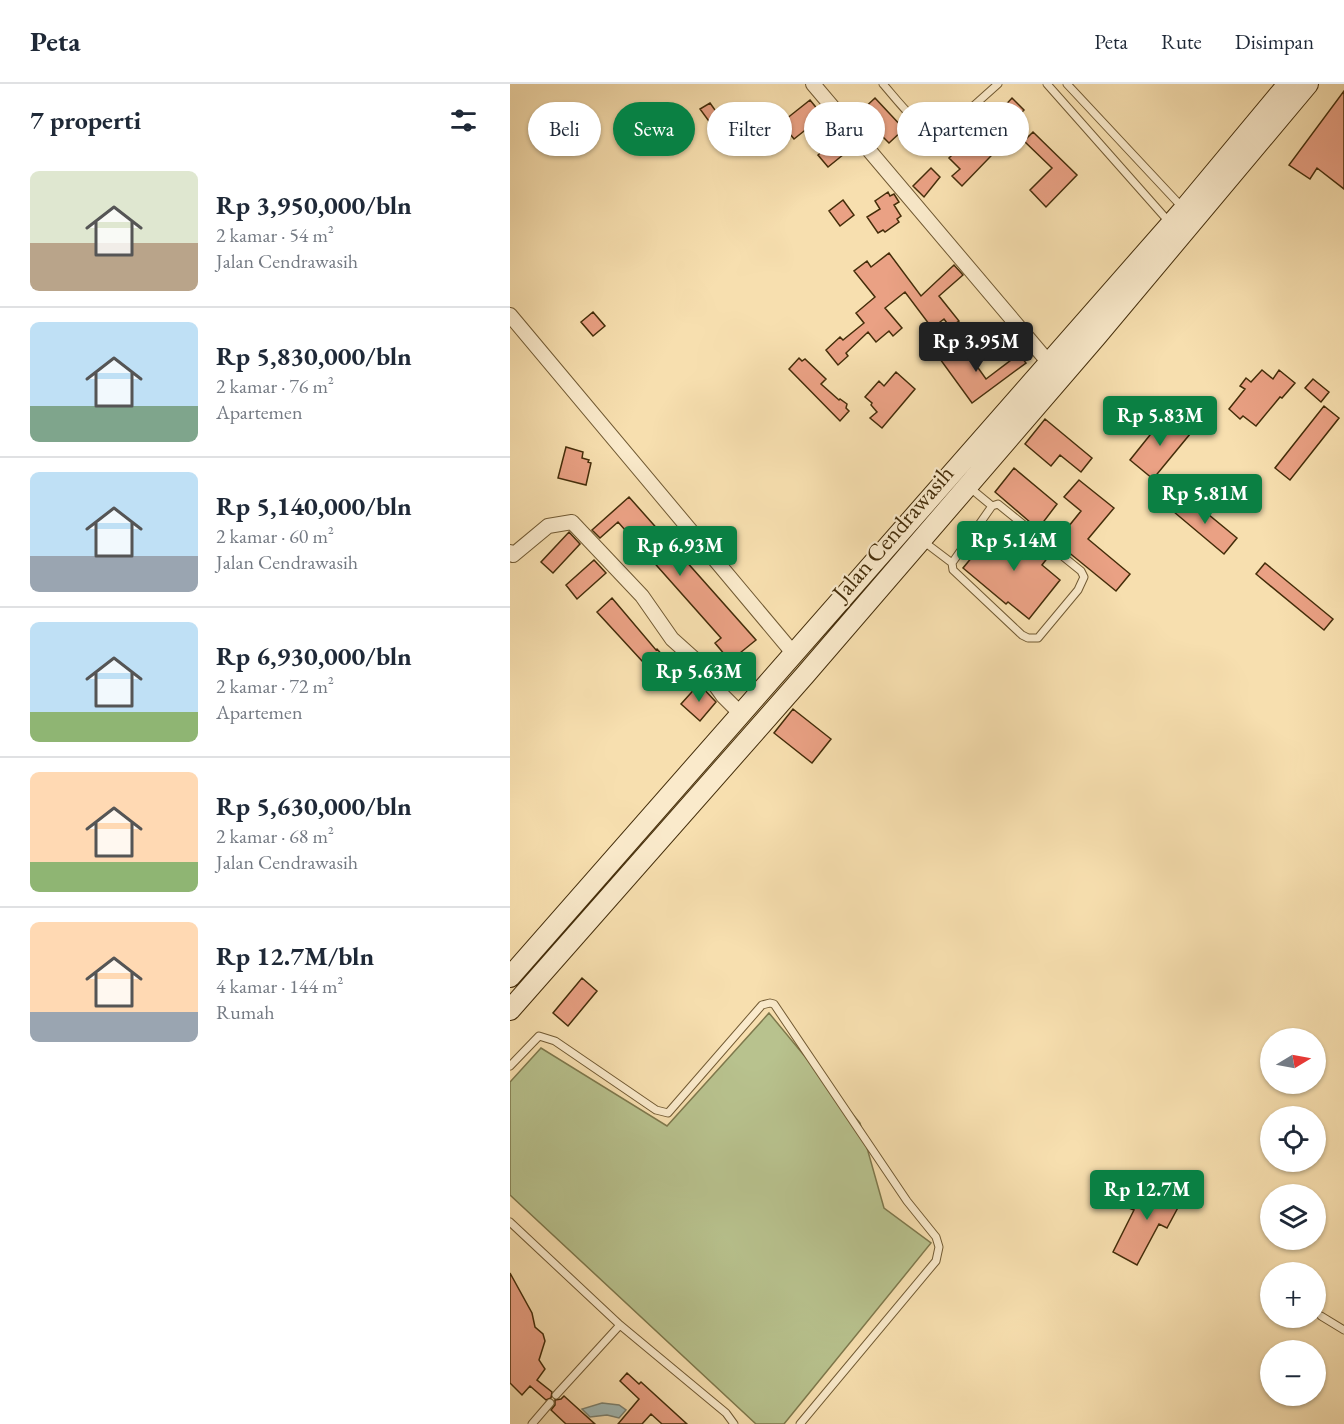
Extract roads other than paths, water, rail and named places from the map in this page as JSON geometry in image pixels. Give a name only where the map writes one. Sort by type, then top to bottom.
[{"type":"main road","name":"Jalan Cendrawasih","points":[[1190,215],[1288,84]]},
{"type":"main road","name":"Jalan Cendrawasih","points":[[510,977],[1050,364],[1190,215],[1308,84]]},
{"type":"main road","name":"Jalan Cendrawasih","points":[[510,1010],[968,486],[1176,230]]},
{"type":"street","points":[[813,84],[1050,364]]},
{"type":"street","points":[[510,315],[794,654]]},
{"type":"street","points":[[510,552],[513,555],[548,526],[572,522],[642,596],[672,639],[701,665],[723,696],[741,714]]},
{"type":"lane","points":[[883,84],[922,126],[936,131],[951,126],[998,84]]},
{"type":"lane","points":[[1047,84],[1176,230]]},
{"type":"lane","points":[[1066,84],[1190,215]]},
{"type":"lane","points":[[968,486],[992,506]]},
{"type":"lane","points":[[921,540],[952,563],[957,575],[1028,638],[1038,638],[1042,635],[1078,590],[1084,576],[1081,571],[998,504],[992,506],[952,563]]},
{"type":"lane","points":[[510,1066],[539,1036],[555,1041],[656,1110],[668,1113],[762,1005],[774,1004],[907,1201],[936,1238],[939,1247],[936,1261],[800,1424]]},
{"type":"lane","points":[[510,1222],[620,1324],[726,1413],[734,1424]]},
{"type":"lane","points":[[1326,1319],[1344,1330]]},
{"type":"lane","points":[[556,1395],[620,1324]]},
{"type":"lane","points":[[532,1424],[550,1403]]},
{"type":"water","points":[[602,1403],[619,1405],[626,1410],[619,1418],[607,1415],[590,1417],[582,1409]]}]
